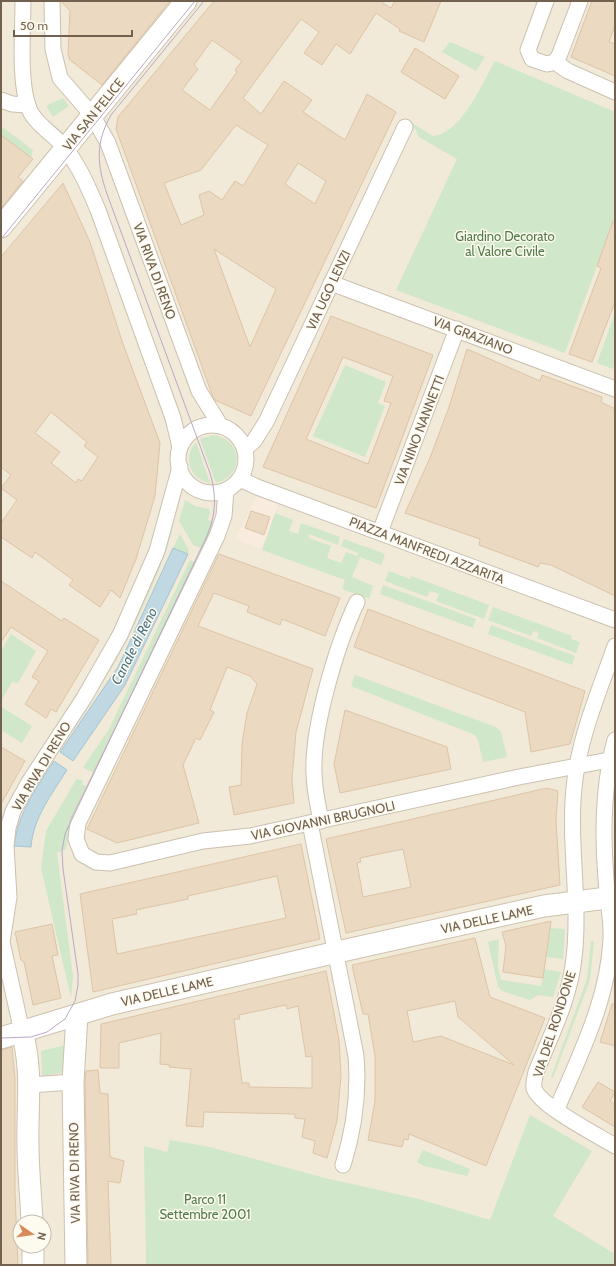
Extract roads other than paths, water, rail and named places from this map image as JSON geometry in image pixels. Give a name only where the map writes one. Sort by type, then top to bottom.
[{"type":"street","points":[[23,1],[24,76],[28,106],[36,120],[65,148],[84,179],[104,224],[173,418],[180,447],[180,467],[186,480],[197,489],[210,493],[226,490],[240,479],[245,468],[245,449],[236,434],[220,425],[206,425],[198,428],[188,435],[180,447]]},
{"type":"street","name":"VIA RIVA DI RENO","points":[[52,1],[53,49],[57,72],[63,84],[92,115],[111,149],[199,391],[220,425]]},
{"type":"street","name":"VIA SAN FELICE","points":[[1,227],[186,1]]},
{"type":"street","points":[[546,1],[528,50],[529,55],[537,61],[547,64],[555,62],[568,71],[615,92]]},
{"type":"street","points":[[555,62],[580,1]]},
{"type":"street","points":[[1,100],[12,104],[28,106]]},
{"type":"street","name":"VIA UGO LENZI","points":[[245,449],[254,441],[266,422],[405,128]]},
{"type":"street","name":"VIA GRAZIANO","points":[[332,283],[615,389]]},
{"type":"street","name":"VIA NINO NANNETTI","points":[[380,532],[457,329]]},
{"type":"street","name":"VIA RIVA DI RENO","points":[[32,1214],[28,1145],[30,1085],[28,1055],[2,942],[9,897],[6,846],[9,822],[16,805],[29,782],[84,698],[120,635],[157,552],[180,467]]},
{"type":"street","name":"PIAZZA MANFREDI AZZARITA","points":[[240,479],[615,620]]},
{"type":"street","name":"VIA GIOVANNI BRUGNOLI","points":[[226,490],[225,509],[217,536],[80,819],[75,832],[77,844],[82,854],[93,861],[104,864],[123,861],[203,841],[250,836],[610,760]]},
{"type":"street","points":[[343,1165],[352,1126],[357,1069],[352,1027],[336,952],[316,822],[314,772],[318,732],[330,679],[357,602]]},
{"type":"street","name":"VIA DEL RONDONE","points":[[615,646],[592,710],[577,767],[573,796],[572,826],[576,902],[576,943],[571,978],[536,1072],[534,1084],[534,1088],[539,1096],[558,1111],[615,1146]]},
{"type":"street","points":[[558,1111],[559,1104],[589,1036],[604,986],[611,938],[611,898],[604,822],[610,760],[615,740]]},
{"type":"street","name":"VIA DELLE LAME","points":[[1,1038],[112,1004],[336,952],[531,909],[611,898]]},
{"type":"street","name":"VIA RIVA DI RENO","points":[[76,1015],[73,1082],[76,1265]]},
{"type":"street","points":[[30,1085],[73,1082]]},
{"type":"street","points":[[33,1254],[33,1265]]},
{"type":"water","name":"Canale di Reno","points":[[173,548],[188,554],[125,685],[73,761],[60,752],[118,667]]},
{"type":"water","points":[[54,761],[67,770],[39,816],[35,826],[31,847],[14,846],[19,823],[29,801]]},
{"type":"tram line","points":[[1,239],[195,1]]},
{"type":"tram line","points":[[1,1038],[31,1037],[47,1032],[65,1019],[75,1001],[78,985],[78,974],[63,869],[62,851],[65,834],[209,532],[213,515],[214,490],[210,473],[107,194],[101,173],[99,154],[102,135],[111,115],[204,1]]},
{"type":"park label","name":"Giardino Decorato al Valore Civile","points":[[505,244]]},
{"type":"park label","name":"Parco 11 Settembre 2001","points":[[205,1206]]}]
